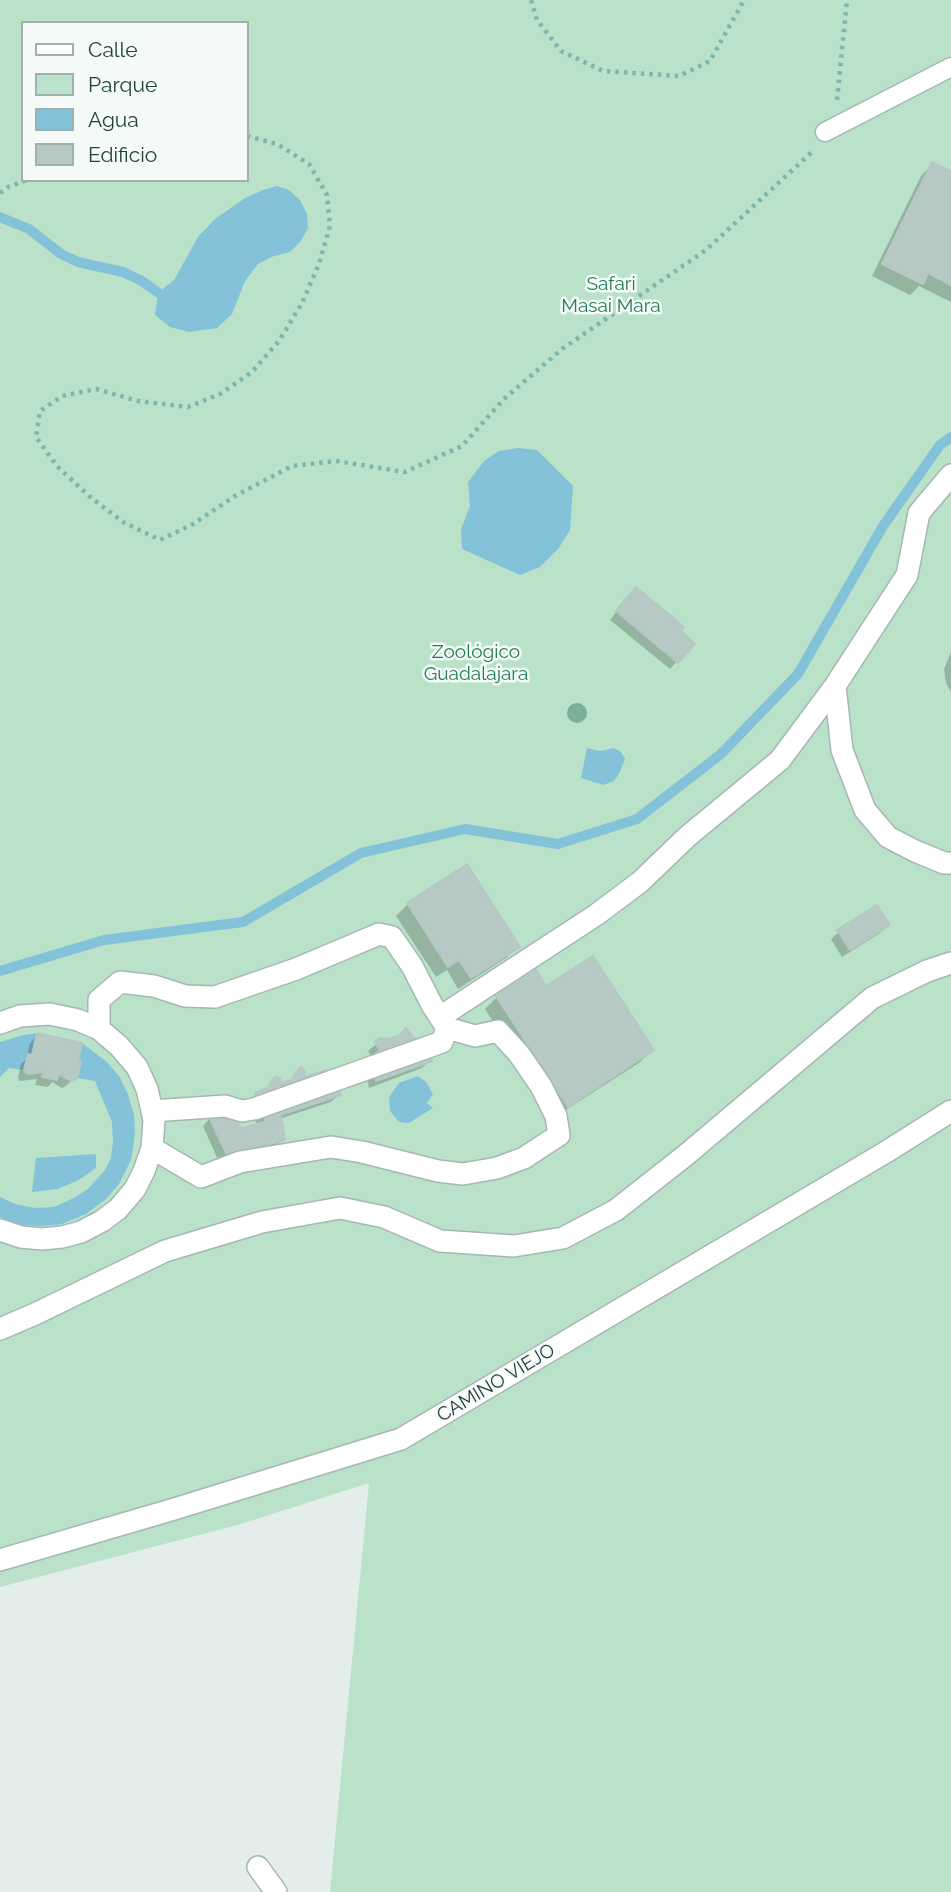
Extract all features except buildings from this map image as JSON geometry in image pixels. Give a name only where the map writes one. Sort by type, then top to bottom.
[{"type":"street","points":[[443,1023],[640,882],[688,836],[780,760],[835,686],[907,575],[919,513],[951,475]]},
{"type":"street","points":[[835,686],[842,750],[865,810],[888,837],[915,852],[951,863]]},
{"type":"street","points":[[99,1030],[99,1000],[120,982],[154,986],[186,996],[215,997],[296,969],[379,934],[392,937],[412,966],[443,1023],[442,1042],[254,1109],[242,1111],[225,1106],[152,1111]]},
{"type":"street","points":[[0,1329],[165,1251],[262,1222],[340,1209],[384,1217],[440,1241],[514,1246],[563,1238],[616,1210],[686,1155],[872,998],[951,962]]},
{"type":"street","points":[[0,1023],[20,1016],[50,1014],[78,1020],[99,1030],[119,1046],[137,1067],[147,1089],[154,1120],[152,1148],[135,1189],[118,1209],[102,1222],[71,1234],[42,1239],[21,1237],[0,1230]]},
{"type":"street","points":[[152,1148],[201,1177],[240,1162],[331,1147],[463,1174],[497,1168],[524,1158],[559,1135],[556,1116],[541,1086],[519,1054],[498,1031],[475,1036],[443,1023]]},
{"type":"street","name":"CAMINO VIEJO","points":[[0,1560],[401,1439],[951,1111]]},
{"type":"street","points":[[258,1867],[276,1892]]},
{"type":"lane","points":[[825,132],[951,67]]},
{"type":"path","points":[[531,0],[537,20],[561,51],[603,71],[680,76],[710,61],[744,0]]},
{"type":"path","points":[[248,136],[277,144],[309,164],[327,195],[330,226],[319,264],[302,303],[279,341],[251,372],[220,394],[188,407],[138,401],[96,389],[62,396],[40,411],[36,437],[57,466],[89,496],[123,522],[160,540],[193,524],[235,496],[292,466],[336,461],[405,472],[462,446],[504,399],[562,349],[706,250],[814,150],[836,113],[847,0]]},
{"type":"path","points":[[0,193],[22,182]]},
{"type":"green space","name":"Zoológico Guadalajara","points":[[0,0],[951,0],[951,1892],[330,1892],[369,1483],[241,1524],[0,1587]]},
{"type":"water","points":[[277,186],[289,190],[300,200],[307,214],[308,228],[301,241],[290,252],[258,264],[245,281],[232,314],[217,328],[189,332],[170,327],[155,315],[157,300],[163,289],[174,280],[198,237],[215,219],[245,198]]},
{"type":"water","points":[[518,448],[537,450],[573,486],[570,530],[558,549],[540,567],[520,575],[462,549],[461,529],[470,506],[468,482],[484,461],[499,451]]},
{"type":"water","points":[[587,748],[600,751],[614,748],[621,752],[625,759],[614,781],[603,785],[581,778]]},
{"type":"water","points":[[37,1033],[32,1055],[24,1070],[9,1068],[0,1077],[0,1042]]},
{"type":"water","points":[[82,1043],[107,1062],[119,1076],[127,1092],[134,1114],[135,1134],[131,1160],[119,1184],[106,1199],[86,1214],[62,1224],[41,1226],[22,1225],[3,1219],[0,1217],[0,1197],[15,1204],[35,1208],[54,1207],[88,1189],[105,1170],[111,1158],[112,1122],[95,1081],[77,1078]]},
{"type":"water","points":[[418,1076],[426,1082],[433,1094],[427,1103],[433,1108],[409,1123],[399,1122],[390,1111],[389,1097],[399,1083]]},
{"type":"water","points":[[96,1154],[96,1168],[77,1181],[57,1189],[32,1192],[36,1158]]},
{"type":"waterway","points":[[0,217],[29,229],[61,254],[78,262],[123,272],[160,294]]},
{"type":"waterway","points":[[0,971],[104,940],[243,922],[361,853],[465,829],[558,844],[637,819],[721,754],[798,674],[883,526],[940,445],[951,437]]},
{"type":"park label","name":"Safari Masai Mara","points":[[611,295]]}]
